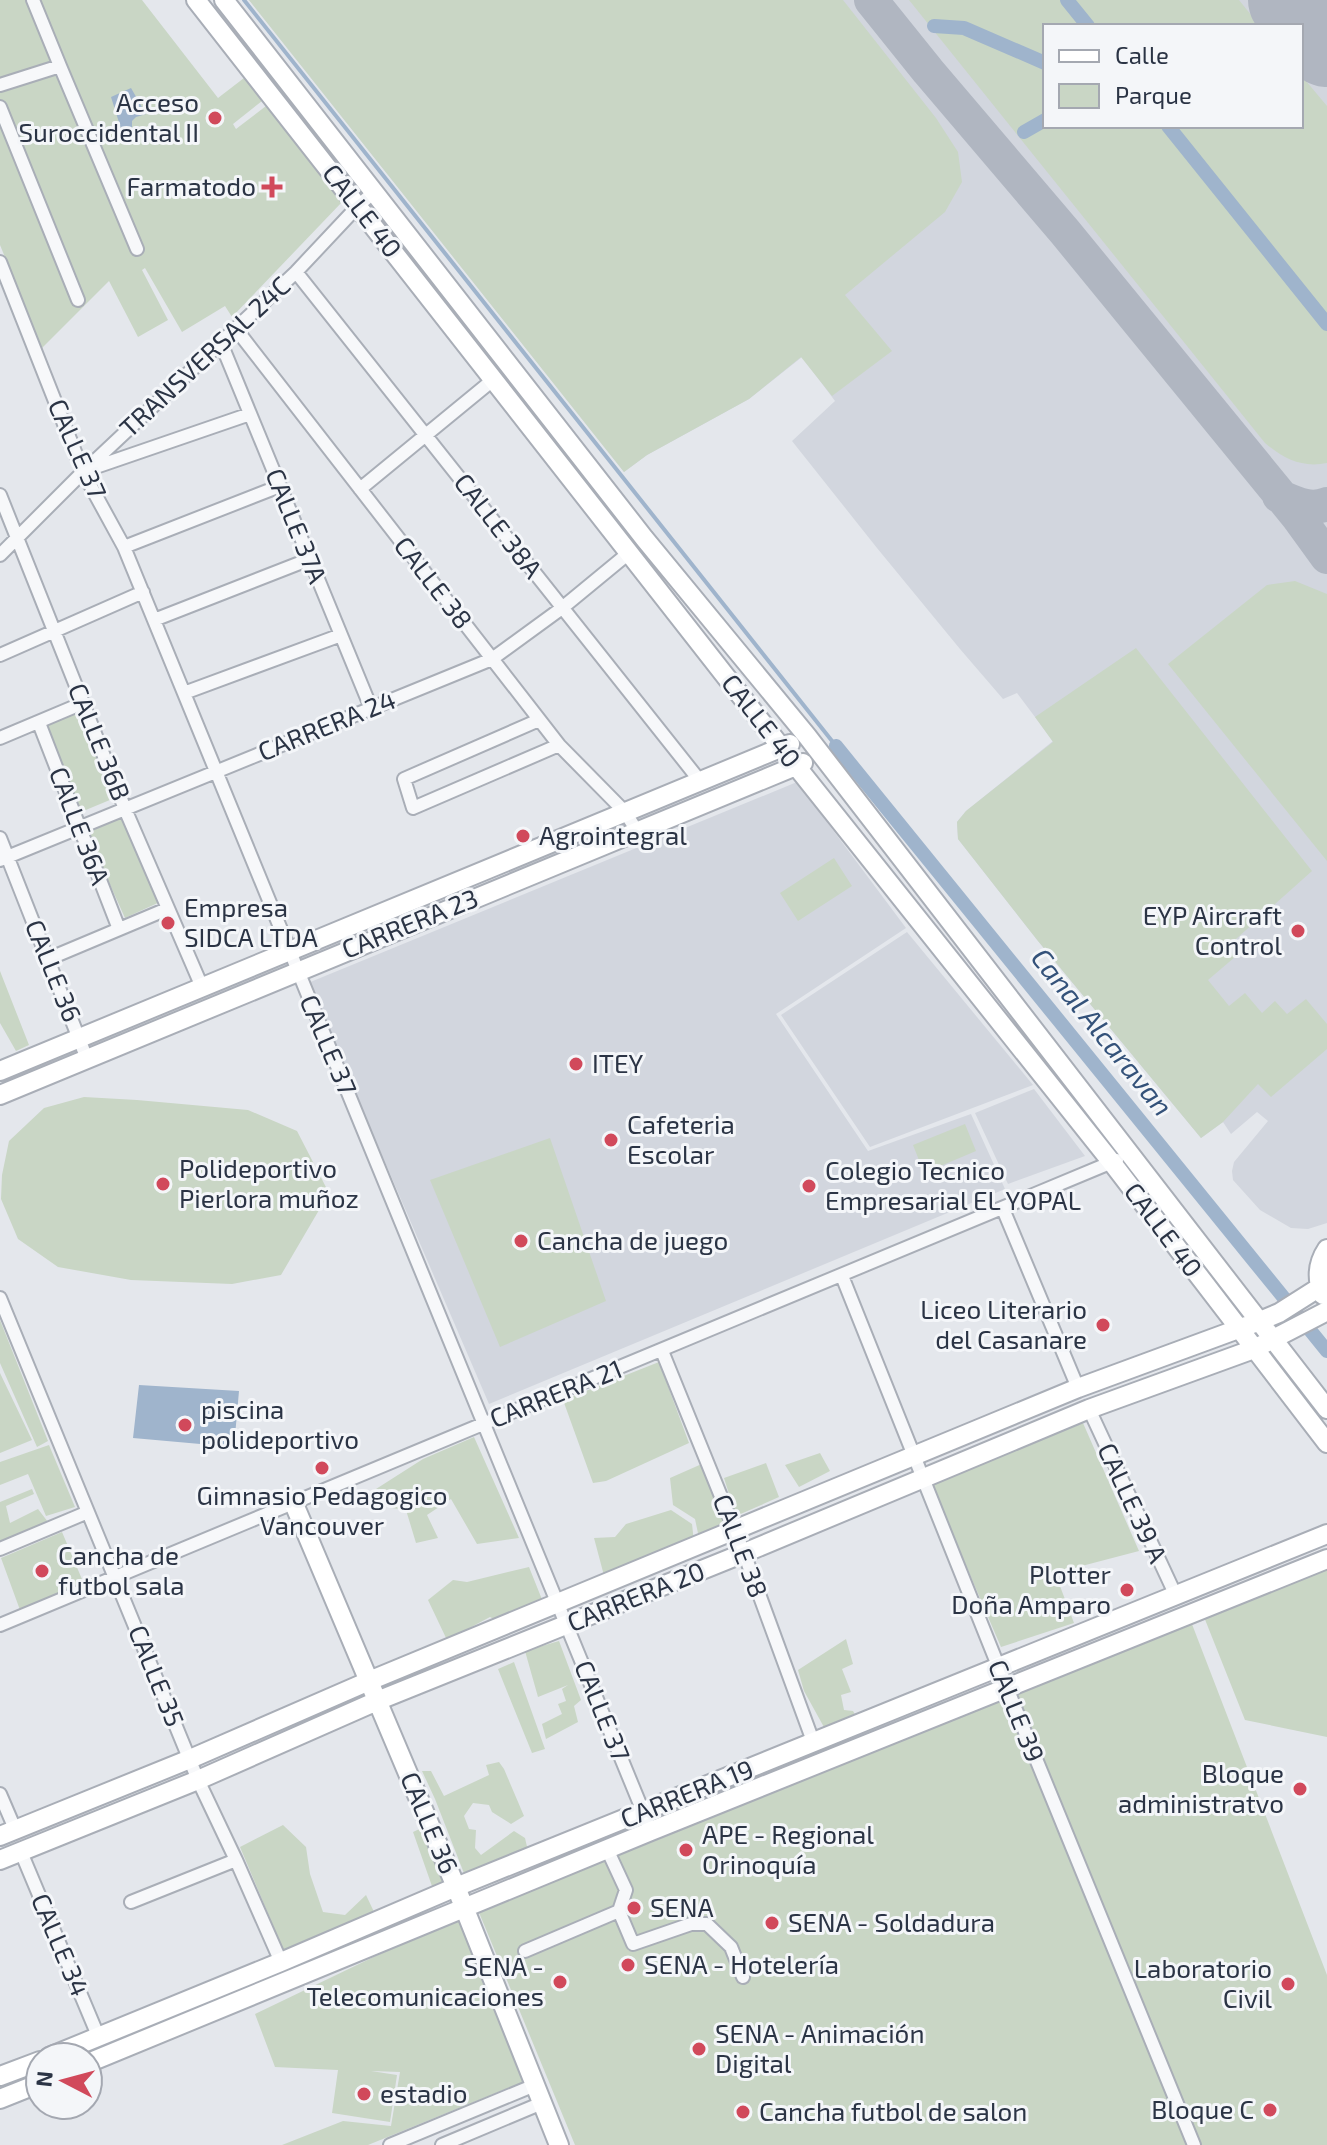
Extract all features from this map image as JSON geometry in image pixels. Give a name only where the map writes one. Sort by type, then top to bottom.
[{"type":"main road","name":"CALLE 40","points":[[196,0],[781,747],[1113,1164],[1327,1443]]},
{"type":"main road","name":"CALLE 40","points":[[224,0],[644,538],[807,736],[1260,1321],[1280,1335],[1327,1409]]},
{"type":"main road","name":"CARRERA 23","points":[[0,1071],[807,736]]},
{"type":"main road","name":"CARRERA 23","points":[[0,1095],[821,755]]},
{"type":"main road","points":[[1323,1293],[1318,1272],[1327,1249]]},
{"type":"main road","name":"CARRERA 20","points":[[8,1833],[734,1529],[1078,1388],[1260,1321],[1296,1302],[1323,1293]]},
{"type":"main road","name":"CARRERA 20","points":[[0,1860],[198,1780],[377,1701],[1089,1409],[1254,1349],[1319,1315]]},
{"type":"main road","name":"CALLE 36","points":[[294,1504],[456,1887],[559,2145]]},
{"type":"main road","name":"CARRERA 19","points":[[91,2041],[456,1887],[1327,1534]]},
{"type":"main road","name":"CARRERA 19","points":[[104,2056],[651,1831],[1327,1559]]},
{"type":"main road","points":[[0,2076],[24,2067]]},
{"type":"main road","points":[[0,2099],[24,2089]]},
{"type":"street","points":[[33,0],[137,249]]},
{"type":"street","points":[[0,85],[60,66]]},
{"type":"street","points":[[0,107],[78,300]]},
{"type":"street","name":"TRANSVERSAL 24C","points":[[0,555],[83,472],[296,272],[374,192]]},
{"type":"street","name":"CALLE 37","points":[[0,264],[83,472],[124,547],[143,592],[651,1831]]},
{"type":"street","name":"CALLE 38A","points":[[296,272],[700,781]]},
{"type":"street","name":"CALLE 38","points":[[236,329],[539,720],[559,745],[625,812],[637,831]]},
{"type":"street","name":"CALLE 37A","points":[[221,343],[371,708]]},
{"type":"street","points":[[360,489],[494,379]]},
{"type":"street","points":[[83,472],[250,414]]},
{"type":"street","points":[[124,547],[280,486]]},
{"type":"street","name":"CALLE 36B","points":[[0,495],[125,809],[202,987]]},
{"type":"street","name":"CARRERA 24","points":[[4,858],[492,659],[562,608],[630,552]]},
{"type":"street","points":[[154,620],[310,559]]},
{"type":"street","points":[[0,655],[143,592]]},
{"type":"street","points":[[184,693],[341,635]]},
{"type":"street","points":[[0,738],[83,703]]},
{"type":"street","points":[[539,720],[404,779],[413,808],[559,745]]},
{"type":"street","name":"CALLE 36A","points":[[39,723],[119,929]]},
{"type":"street","name":"CALLE 36","points":[[0,838],[4,858],[87,1059]]},
{"type":"street","points":[[48,959],[167,909]]},
{"type":"street","name":"CARRERA 21","points":[[0,1625],[1113,1164],[1129,1151]]},
{"type":"street","points":[[1003,1209],[1078,1388]]},
{"type":"street","name":"CALLE 39","points":[[842,1276],[1194,2145]]},
{"type":"street","name":"CALLE 35","points":[[0,1298],[198,1780],[281,1962]]},
{"type":"street","name":"CALLE 38","points":[[662,1351],[744,1553],[814,1744]]},
{"type":"street","name":"CALLE 39 A","points":[[1089,1409],[1176,1596]]},
{"type":"street","points":[[0,1549],[88,1512]]},
{"type":"street","points":[[0,1794],[8,1833]]},
{"type":"street","points":[[607,1849],[626,1890],[619,1911],[633,1944],[691,1924],[707,1924],[731,1947],[743,1977]]},
{"type":"street","name":"CALLE 34","points":[[21,1852],[99,2038]]},
{"type":"street","points":[[131,1902],[236,1860]]},
{"type":"street","points":[[525,1951],[619,1911]]},
{"type":"street","points":[[390,2145],[535,2085]]},
{"type":"street","points":[[442,2145],[542,2103]]},
{"type":"shaded area","points":[[249,0],[1327,0],[1327,1223],[1308,1229],[1291,1228],[1260,1210],[1233,1180],[1232,1171],[1234,1162],[1268,1121],[1257,1112],[1231,1134],[1223,1122],[1201,1138],[958,839],[957,822],[966,811],[1053,741],[1017,693],[1003,699],[792,441],[835,401],[802,357],[749,399],[647,455],[624,472]]},
{"type":"shaded area","name":"ITEY","points":[[797,782],[906,928],[776,1014],[868,1151],[971,1114],[1005,1189],[489,1404],[308,983]]},
{"type":"shaded area","points":[[907,932],[1033,1085],[870,1147],[781,1015]]},
{"type":"shaded area","points":[[1034,1089],[1085,1156],[1008,1184],[975,1113]]},
{"type":"green space","points":[[0,0],[142,0],[218,98],[244,78],[262,101],[233,124],[236,129],[266,106],[343,201],[232,317],[225,306],[182,332],[145,268],[142,270],[168,320],[138,337],[109,281],[42,348],[0,245]]},
{"type":"green space","points":[[249,0],[843,0],[936,118],[958,152],[962,182],[945,212],[845,295],[892,351],[832,396],[801,357],[749,399],[647,455],[624,472]]},
{"type":"green space","points":[[909,0],[1239,0],[1258,24],[1043,24],[1043,128],[1303,128],[1303,77],[1327,106],[1327,463],[1294,461],[1265,443]]},
{"type":"green space","points":[[1295,581],[1327,594],[1327,861],[1168,664],[1267,585]]},
{"type":"green space","points":[[1136,648],[1312,871],[1227,947],[1235,957],[1208,980],[1229,1006],[1245,993],[1262,1013],[1275,1001],[1287,1014],[1306,999],[1327,1024],[1327,1049],[1271,1097],[1258,1084],[1223,1122],[1201,1138],[958,839],[957,822],[966,811],[1053,742],[1035,717]]},
{"type":"green space","points":[[81,707],[117,797],[81,812],[45,721]]},
{"type":"green space","points":[[124,815],[162,901],[125,918],[86,831]]},
{"type":"green space","points":[[834,858],[852,886],[798,921],[780,893]]},
{"type":"green space","points":[[0,971],[29,1045],[16,1051],[0,1023]]},
{"type":"green space","name":"Polideportivo Pierlora muñoz","points":[[84,1097],[248,1110],[297,1131],[329,1193],[281,1275],[232,1284],[131,1280],[58,1267],[18,1239],[1,1199],[9,1141],[44,1108]]},
{"type":"green space","points":[[965,1124],[976,1151],[924,1173],[913,1145]]},
{"type":"green space","name":"Cancha de juego","points":[[550,1138],[606,1301],[500,1347],[430,1180]]},
{"type":"green space","points":[[0,1320],[48,1441],[37,1447],[0,1363]]},
{"type":"green space","points":[[659,1362],[689,1443],[606,1481],[593,1483],[563,1400]]},
{"type":"green space","points":[[0,1373],[32,1440],[0,1453]]},
{"type":"green space","points":[[1083,1423],[1139,1551],[1055,1573],[1074,1623],[1001,1647],[931,1484]]},
{"type":"green space","points":[[474,1437],[519,1538],[477,1544],[451,1499],[427,1515],[438,1538],[416,1543],[406,1510],[392,1508],[376,1489],[423,1459]]},
{"type":"green space","points":[[49,1445],[75,1507],[46,1516],[28,1474],[0,1485],[0,1462]]},
{"type":"green space","points":[[820,1453],[830,1471],[799,1487],[785,1465]]},
{"type":"green space","points":[[704,1463],[726,1527],[699,1538],[695,1519],[673,1505],[670,1478]]},
{"type":"green space","points":[[766,1463],[779,1497],[736,1516],[724,1478]]},
{"type":"green space","points":[[32,1489],[34,1494],[6,1506],[10,1523],[38,1509],[48,1522],[0,1543],[0,1502]]},
{"type":"green space","points":[[671,1510],[692,1524],[694,1542],[606,1583],[594,1538],[615,1537],[626,1524]]},
{"type":"green space","name":"Cancha de futbol sala","points":[[62,1532],[84,1584],[20,1610],[1,1558]]},
{"type":"green space","points":[[529,1567],[545,1607],[506,1625],[490,1617],[447,1640],[428,1600],[453,1580],[467,1582]]},
{"type":"green space","points":[[1327,1569],[1327,1737],[1245,1720],[1204,1617]]},
{"type":"green space","points":[[1190,1619],[1327,1975],[1327,2145],[575,2145],[478,1910]]},
{"type":"green space","points":[[846,1639],[853,1664],[842,1669],[851,1692],[841,1695],[844,1710],[853,1711],[857,1718],[825,1729],[804,1691],[798,1670]]},
{"type":"green space","points":[[559,1641],[581,1700],[574,1706],[578,1722],[546,1739],[542,1724],[562,1714],[558,1704],[566,1701],[562,1689],[568,1685],[538,1697],[525,1651]]},
{"type":"green space","points":[[514,1662],[545,1749],[532,1753],[498,1669]]},
{"type":"green space","points":[[499,1762],[524,1816],[511,1824],[492,1812],[489,1805],[473,1803],[464,1816],[469,1829],[476,1830],[475,1848],[481,1855],[514,1831],[525,1838],[528,1851],[467,1881],[422,1771],[431,1771],[444,1796],[489,1775],[486,1765]]},
{"type":"green space","points":[[283,1825],[306,1847],[310,1874],[323,1912],[345,1915],[366,1895],[375,1914],[285,1954],[240,1847]]},
{"type":"green space","points":[[428,1825],[449,1883],[433,1889],[413,1832]]},
{"type":"green space","points":[[461,1915],[528,2080],[368,2145],[282,2145],[343,2121],[391,2126],[400,2072],[371,2071],[397,2075],[390,2122],[332,2113],[338,2070],[275,2067],[255,2014]]},
{"type":"water","points":[[131,88],[146,114],[132,121],[132,133],[123,135],[111,97]]},
{"type":"water","name":"piscina polideportivo","points":[[139,1385],[239,1391],[234,1447],[133,1438]]},
{"type":"waterway","points":[[244,0],[836,746]]},
{"type":"waterway","points":[[1067,0],[1086,24]]},
{"type":"waterway","points":[[934,26],[964,28],[1043,62]]},
{"type":"waterway","points":[[1024,132],[1043,121]]},
{"type":"waterway","points":[[1170,128],[1327,324]]},
{"type":"waterway","name":"Canal Alcaravan","points":[[836,746],[1327,1351]]},
{"type":"taxiway","points":[[871,0],[1065,232],[1298,517],[1327,557]]},
{"type":"taxiway","points":[[1279,496],[1309,506],[1327,504]]},
{"type":"runway","points":[[1292,0],[1327,43]]},
{"type":"place","name":"Acceso Suroccidental II","points":[[215,118]]},
{"type":"place","name":"Farmatodo","points":[[272,187]]},
{"type":"place","name":"Agrointegral","points":[[523,836]]},
{"type":"place","name":"Empresa SIDCA LTDA","points":[[168,923]]},
{"type":"place","name":"EYP Aircraft Control","points":[[1298,931]]},
{"type":"place","name":"ITEY","points":[[576,1064]]},
{"type":"place","name":"Cafeteria Escolar","points":[[611,1140]]},
{"type":"place","name":"Polideportivo Pierlora muñoz","points":[[163,1184]]},
{"type":"place","name":"Colegio Tecnico Empresarial EL YOPAL","points":[[809,1186]]},
{"type":"place","name":"Cancha de juego","points":[[521,1241]]},
{"type":"place","name":"Liceo Literario del Casanare","points":[[1103,1325]]},
{"type":"place","name":"piscina polideportivo","points":[[185,1425]]},
{"type":"place","name":"Gimnasio Pedagogico Vancouver","points":[[322,1468]]},
{"type":"place","name":"Cancha de futbol sala","points":[[42,1571]]},
{"type":"place","name":"Plotter Doña Amparo","points":[[1127,1590]]},
{"type":"place","name":"Bloque administratvo","points":[[1300,1789]]},
{"type":"place","name":"APE - Regional Orinoquía","points":[[686,1850]]},
{"type":"place","name":"SENA","points":[[634,1908]]},
{"type":"place","name":"SENA - Soldadura","points":[[772,1923]]},
{"type":"place","name":"SENA - Hotelería","points":[[628,1965]]},
{"type":"place","name":"SENA - Telecomunicaciones","points":[[560,1982]]},
{"type":"place","name":"Laboratorio Civil","points":[[1288,1984]]},
{"type":"place","name":"SENA - Animación Digital","points":[[699,2049]]},
{"type":"place","name":"estadio","points":[[364,2094]]},
{"type":"place","name":"Bloque C","points":[[1270,2110]]},
{"type":"place","name":"Cancha futbol de salon","points":[[743,2112]]}]
